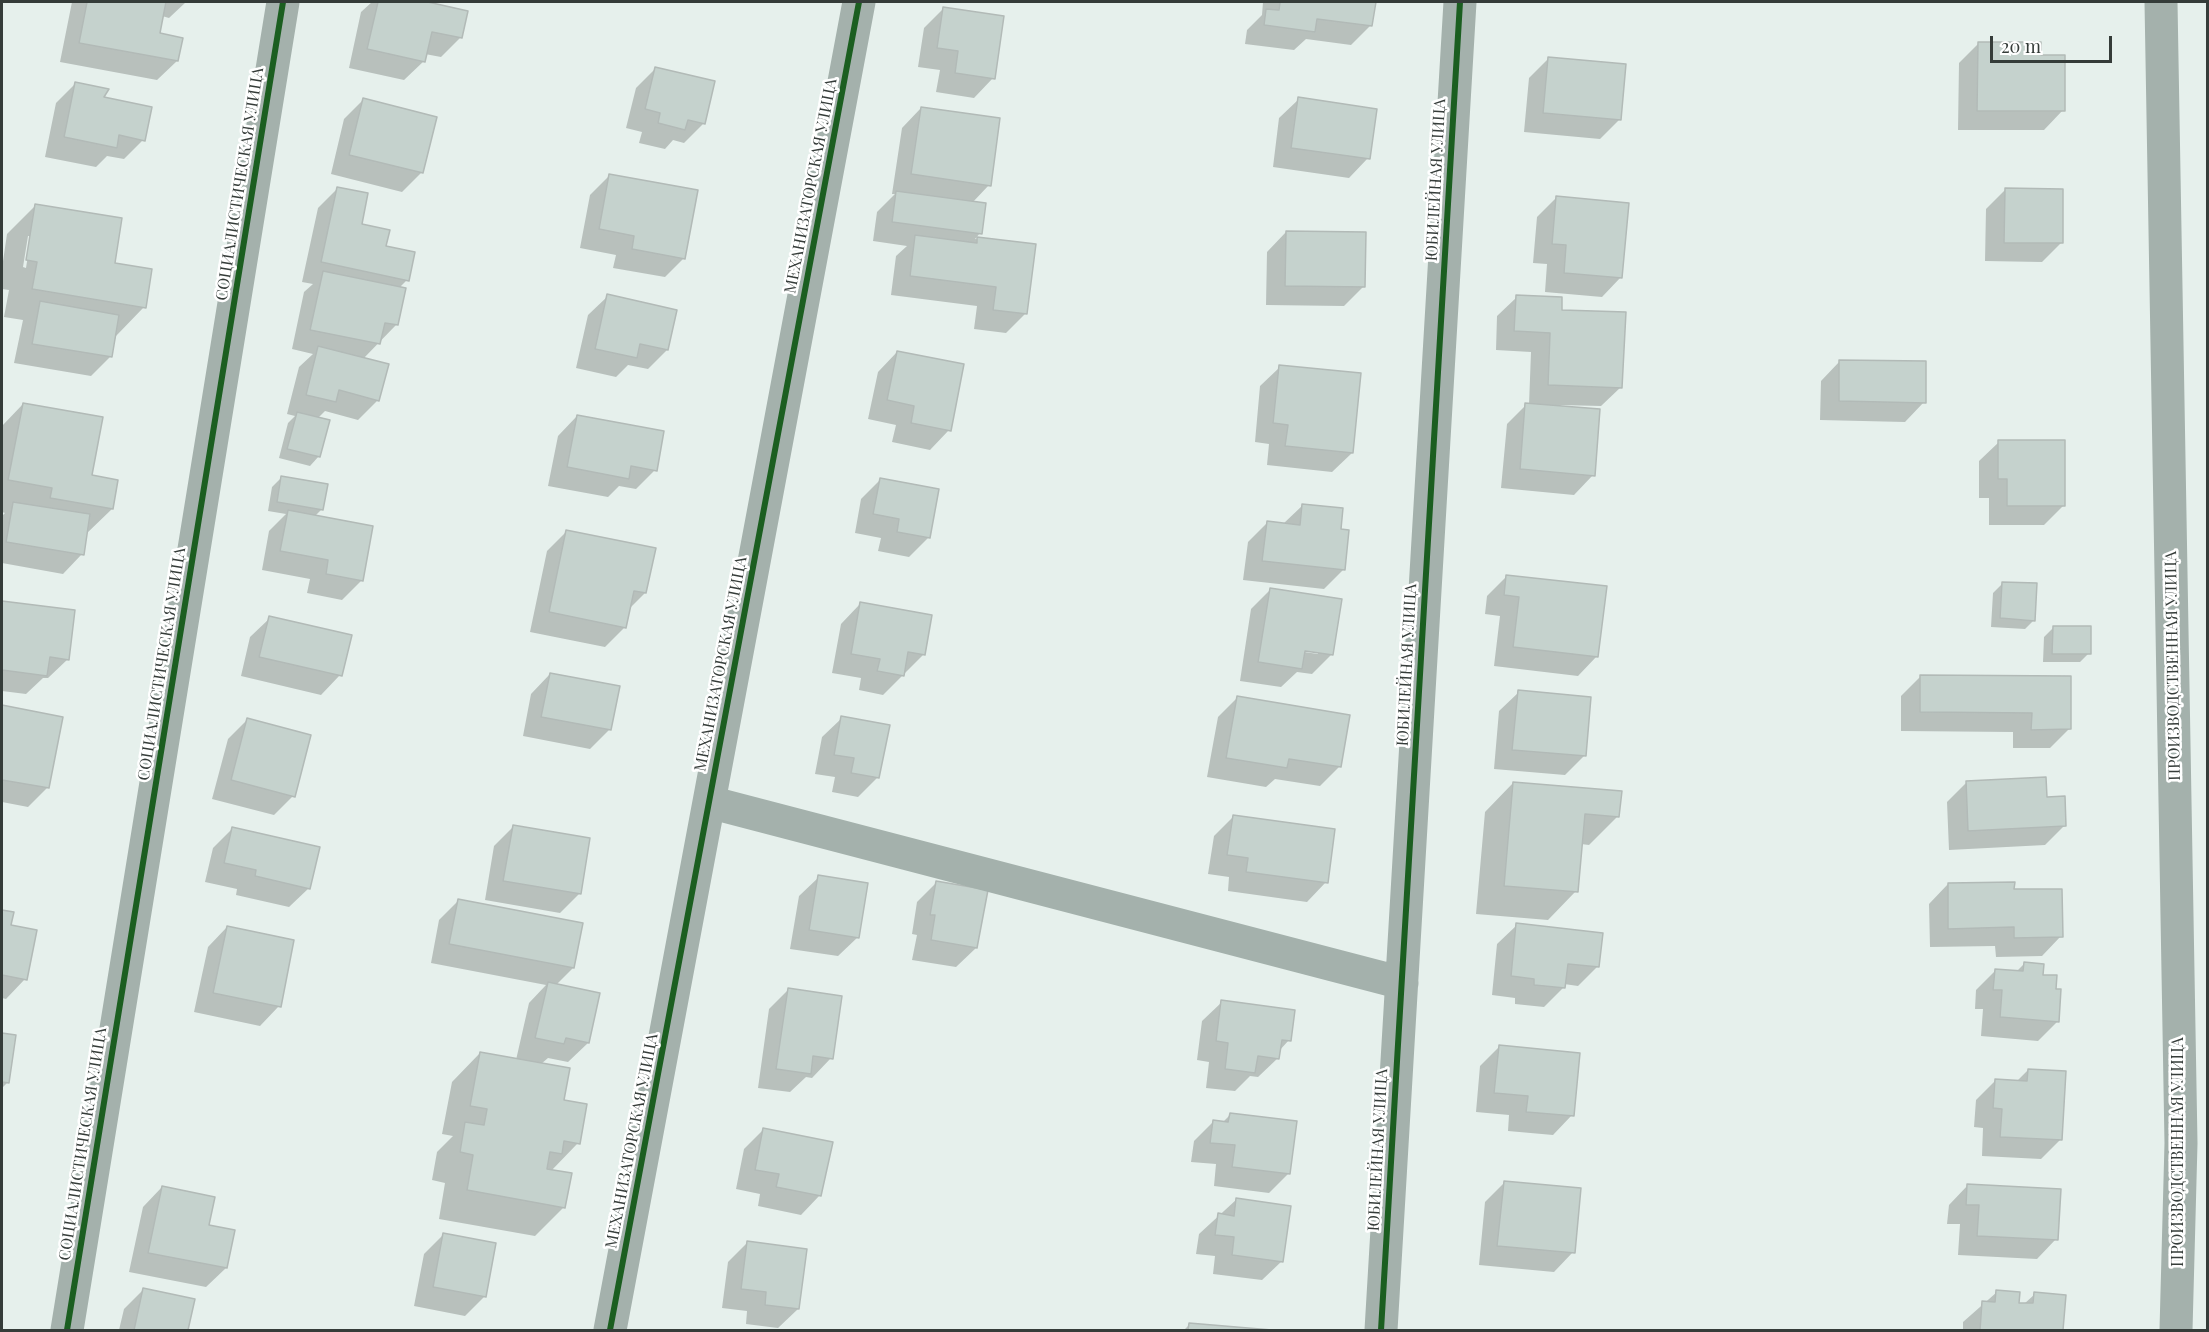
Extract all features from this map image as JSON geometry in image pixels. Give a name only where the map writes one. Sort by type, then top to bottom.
[{"type":"street","name":"СОЦИАЛИСТИЧЕСКАЯ УЛИЦА","points":[[67,1330],[283,2]]},
{"type":"street","name":"МЕХАНИЗАТОРСКАЯ УЛИЦА","points":[[610,1330],[859,2]]},
{"type":"street","name":"ЮБИЛЕЙНАЯ УЛИЦА","points":[[1381,1330],[1460,2]]},
{"type":"street","name":"ПРОИЗВОДСТВЕННАЯ УЛИЦА","points":[[2161,2],[2181,1143],[2176,1330]]},
{"type":"street","points":[[709,802],[1402,983]]},
{"type":"building","points":[[87,2],[166,2],[160,33],[183,38],[178,61],[79,43]]},
{"type":"building","points":[[378,2],[428,2],[468,11],[462,38],[432,32],[425,62],[367,49]]},
{"type":"building","points":[[1280,2],[1376,2],[1372,26],[1317,19],[1315,32],[1264,25],[1266,9],[1279,10]]},
{"type":"building","points":[[943,7],[1004,16],[995,79],[955,73],[958,51],[937,48]]},
{"type":"building","points":[[1978,42],[2041,42],[2041,55],[2065,55],[2065,111],[1977,111]]},
{"type":"building","points":[[1548,57],[1626,64],[1621,120],[1543,113]]},
{"type":"building","points":[[655,67],[715,81],[705,124],[688,120],[685,130],[658,123],[660,113],[645,109]]},
{"type":"building","points":[[75,82],[109,89],[104,97],[152,107],[145,141],[119,135],[117,148],[64,137]]},
{"type":"building","points":[[1298,97],[1377,109],[1370,159],[1291,148]]},
{"type":"building","points":[[363,98],[437,117],[423,173],[349,155]]},
{"type":"building","points":[[921,107],[1000,118],[991,186],[911,174]]},
{"type":"building","points":[[609,174],[698,190],[685,259],[632,249],[634,236],[599,229]]},
{"type":"building","points":[[337,187],[368,193],[362,224],[390,230],[386,246],[415,252],[409,281],[321,262]]},
{"type":"building","points":[[2005,188],[2063,189],[2063,243],[2004,243]]},
{"type":"building","points":[[896,191],[986,203],[982,234],[892,222]]},
{"type":"building","points":[[1556,196],[1629,203],[1622,278],[1564,273],[1566,245],[1552,244]]},
{"type":"building","points":[[35,204],[122,218],[115,263],[152,269],[146,308],[32,289],[37,262],[26,260]]},
{"type":"building","points":[[1286,231],[1366,232],[1365,287],[1285,286]]},
{"type":"building","points":[[915,235],[977,243],[977,237],[1036,244],[1027,314],[993,310],[996,287],[910,276]]},
{"type":"building","points":[[323,271],[406,288],[398,325],[385,323],[380,344],[310,330]]},
{"type":"building","points":[[607,294],[677,310],[668,350],[640,344],[637,358],[595,349]]},
{"type":"building","points":[[1516,295],[1562,297],[1562,310],[1626,312],[1622,388],[1548,385],[1550,333],[1514,331]]},
{"type":"building","points":[[40,301],[119,315],[112,357],[32,344]]},
{"type":"building","points":[[318,346],[389,364],[379,401],[339,390],[336,402],[306,395]]},
{"type":"building","points":[[897,351],[964,364],[951,431],[911,423],[914,406],[887,400]]},
{"type":"building","points":[[1839,360],[1926,361],[1926,403],[1839,401]]},
{"type":"building","points":[[1279,365],[1361,373],[1353,453],[1285,446],[1288,425],[1273,423]]},
{"type":"building","points":[[23,403],[103,417],[92,475],[118,480],[113,509],[50,498],[52,488],[8,480]]},
{"type":"building","points":[[1525,403],[1600,409],[1595,476],[1520,469]]},
{"type":"building","points":[[297,412],[330,420],[320,457],[287,449]]},
{"type":"building","points":[[577,415],[664,431],[657,471],[631,466],[629,479],[567,467]]},
{"type":"building","points":[[1998,440],[2065,440],[2065,506],[2007,506],[2007,479],[1998,479]]},
{"type":"building","points":[[281,476],[328,484],[323,510],[277,502]]},
{"type":"building","points":[[880,478],[939,489],[930,538],[897,532],[899,519],[873,514]]},
{"type":"building","points":[[13,502],[90,514],[84,555],[6,542]]},
{"type":"building","points":[[1302,504],[1343,508],[1341,529],[1349,530],[1345,570],[1262,561],[1267,521],[1300,525]]},
{"type":"building","points":[[288,510],[373,526],[363,581],[326,574],[328,560],[280,551]]},
{"type":"building","points":[[566,530],[656,548],[646,593],[634,591],[626,628],[549,612]]},
{"type":"building","points":[[1506,575],[1607,586],[1598,657],[1513,647],[1519,597],[1504,595]]},
{"type":"building","points":[[2002,582],[2037,583],[2035,621],[2000,618]]},
{"type":"building","points":[[1270,588],[1342,599],[1333,655],[1305,651],[1302,669],[1258,662]]},
{"type":"building","points":[[2,601],[75,610],[69,660],[50,657],[47,676],[2,670]]},
{"type":"building","points":[[860,602],[932,615],[925,655],[908,652],[904,676],[877,671],[880,659],[851,654]]},
{"type":"building","points":[[269,616],[352,635],[342,676],[259,657]]},
{"type":"building","points":[[2053,626],[2091,626],[2091,654],[2052,654]]},
{"type":"building","points":[[550,673],[620,686],[611,730],[541,717]]},
{"type":"building","points":[[1920,675],[2071,676],[2071,729],[2031,730],[2032,713],[1920,712]]},
{"type":"building","points":[[1518,690],[1591,697],[1586,756],[1512,750]]},
{"type":"building","points":[[1237,696],[1350,715],[1341,767],[1289,759],[1287,768],[1226,758]]},
{"type":"building","points":[[2,705],[63,717],[49,788],[2,780]]},
{"type":"building","points":[[841,716],[890,725],[879,778],[851,773],[854,758],[834,755]]},
{"type":"building","points":[[247,718],[311,735],[295,797],[231,780]]},
{"type":"building","points":[[2046,777],[2047,797],[2065,796],[2066,826],[1968,831],[1966,781]]},
{"type":"building","points":[[1513,782],[1622,791],[1619,817],[1585,814],[1578,892],[1504,886]]},
{"type":"building","points":[[1233,815],[1335,829],[1328,883],[1246,872],[1248,858],[1227,855]]},
{"type":"building","points":[[513,825],[590,838],[581,894],[503,881]]},
{"type":"building","points":[[232,827],[320,847],[310,889],[255,876],[256,870],[224,863]]},
{"type":"building","points":[[818,875],[868,883],[859,938],[809,930]]},
{"type":"building","points":[[936,881],[988,890],[977,948],[931,940],[935,915],[930,915]]},
{"type":"building","points":[[2015,882],[2014,889],[2062,889],[2063,937],[2014,938],[2014,927],[1948,929],[1948,883]]},
{"type":"building","points":[[458,899],[583,923],[574,968],[449,944]]},
{"type":"building","points":[[2,910],[14,912],[11,925],[37,930],[27,980],[2,975]]},
{"type":"building","points":[[1516,923],[1603,933],[1599,967],[1568,964],[1565,988],[1534,985],[1534,979],[1511,976]]},
{"type":"building","points":[[227,926],[294,940],[281,1007],[213,993]]},
{"type":"building","points":[[2024,962],[2044,964],[2043,975],[2057,975],[2056,989],[2061,989],[2059,1022],[2000,1017],[2002,990],[1993,990],[1995,969],[2023,971]]},
{"type":"building","points":[[548,982],[600,993],[589,1043],[566,1038],[564,1044],[535,1038]]},
{"type":"building","points":[[788,988],[842,996],[833,1059],[813,1056],[811,1074],[776,1069]]},
{"type":"building","points":[[1221,1000],[1295,1010],[1291,1041],[1282,1040],[1279,1059],[1258,1056],[1255,1073],[1225,1069],[1228,1043],[1216,1041]]},
{"type":"building","points":[[2,1033],[16,1035],[9,1083],[2,1082]]},
{"type":"building","points":[[1499,1045],[1580,1053],[1574,1116],[1526,1112],[1528,1096],[1494,1093]]},
{"type":"building","points":[[480,1052],[570,1068],[564,1100],[587,1104],[580,1144],[564,1141],[562,1154],[550,1152],[547,1169],[572,1173],[565,1208],[467,1190],[473,1155],[460,1152],[465,1122],[484,1125],[487,1109],[470,1106]]},
{"type":"building","points":[[2028,1069],[2066,1071],[2062,1140],[2000,1137],[2002,1109],[1993,1108],[1995,1079],[2027,1081]]},
{"type":"building","points":[[1230,1113],[1297,1121],[1290,1174],[1232,1167],[1235,1145],[1210,1143],[1213,1120],[1228,1122]]},
{"type":"building","points":[[763,1128],[833,1142],[821,1196],[776,1187],[779,1174],[755,1170]]},
{"type":"building","points":[[1504,1181],[1581,1188],[1575,1253],[1497,1246]]},
{"type":"building","points":[[1967,1184],[2061,1189],[2058,1240],[1977,1236],[1979,1205],[1966,1205]]},
{"type":"building","points":[[162,1186],[215,1197],[209,1225],[235,1230],[227,1268],[148,1253]]},
{"type":"building","points":[[1236,1198],[1291,1206],[1283,1262],[1232,1255],[1234,1237],[1215,1235],[1218,1213],[1234,1216]]},
{"type":"building","points":[[443,1233],[496,1243],[486,1297],[433,1287]]},
{"type":"building","points":[[747,1241],[807,1249],[799,1309],[765,1305],[766,1292],[741,1289]]},
{"type":"building","points":[[143,1288],[195,1299],[188,1330],[134,1330]]},
{"type":"building","points":[[1996,1290],[2020,1292],[2019,1303],[2033,1303],[2034,1292],[2066,1295],[2063,1330],[1980,1330],[1982,1301],[1995,1302]]},
{"type":"building","points":[[1189,1323],[1272,1330],[1188,1330]]},
{"type":"cycle path","points":[[67,1330],[283,2]]},
{"type":"cycle path","points":[[610,1330],[859,2]]},
{"type":"cycle path","points":[[1381,1330],[1460,2]]}]
